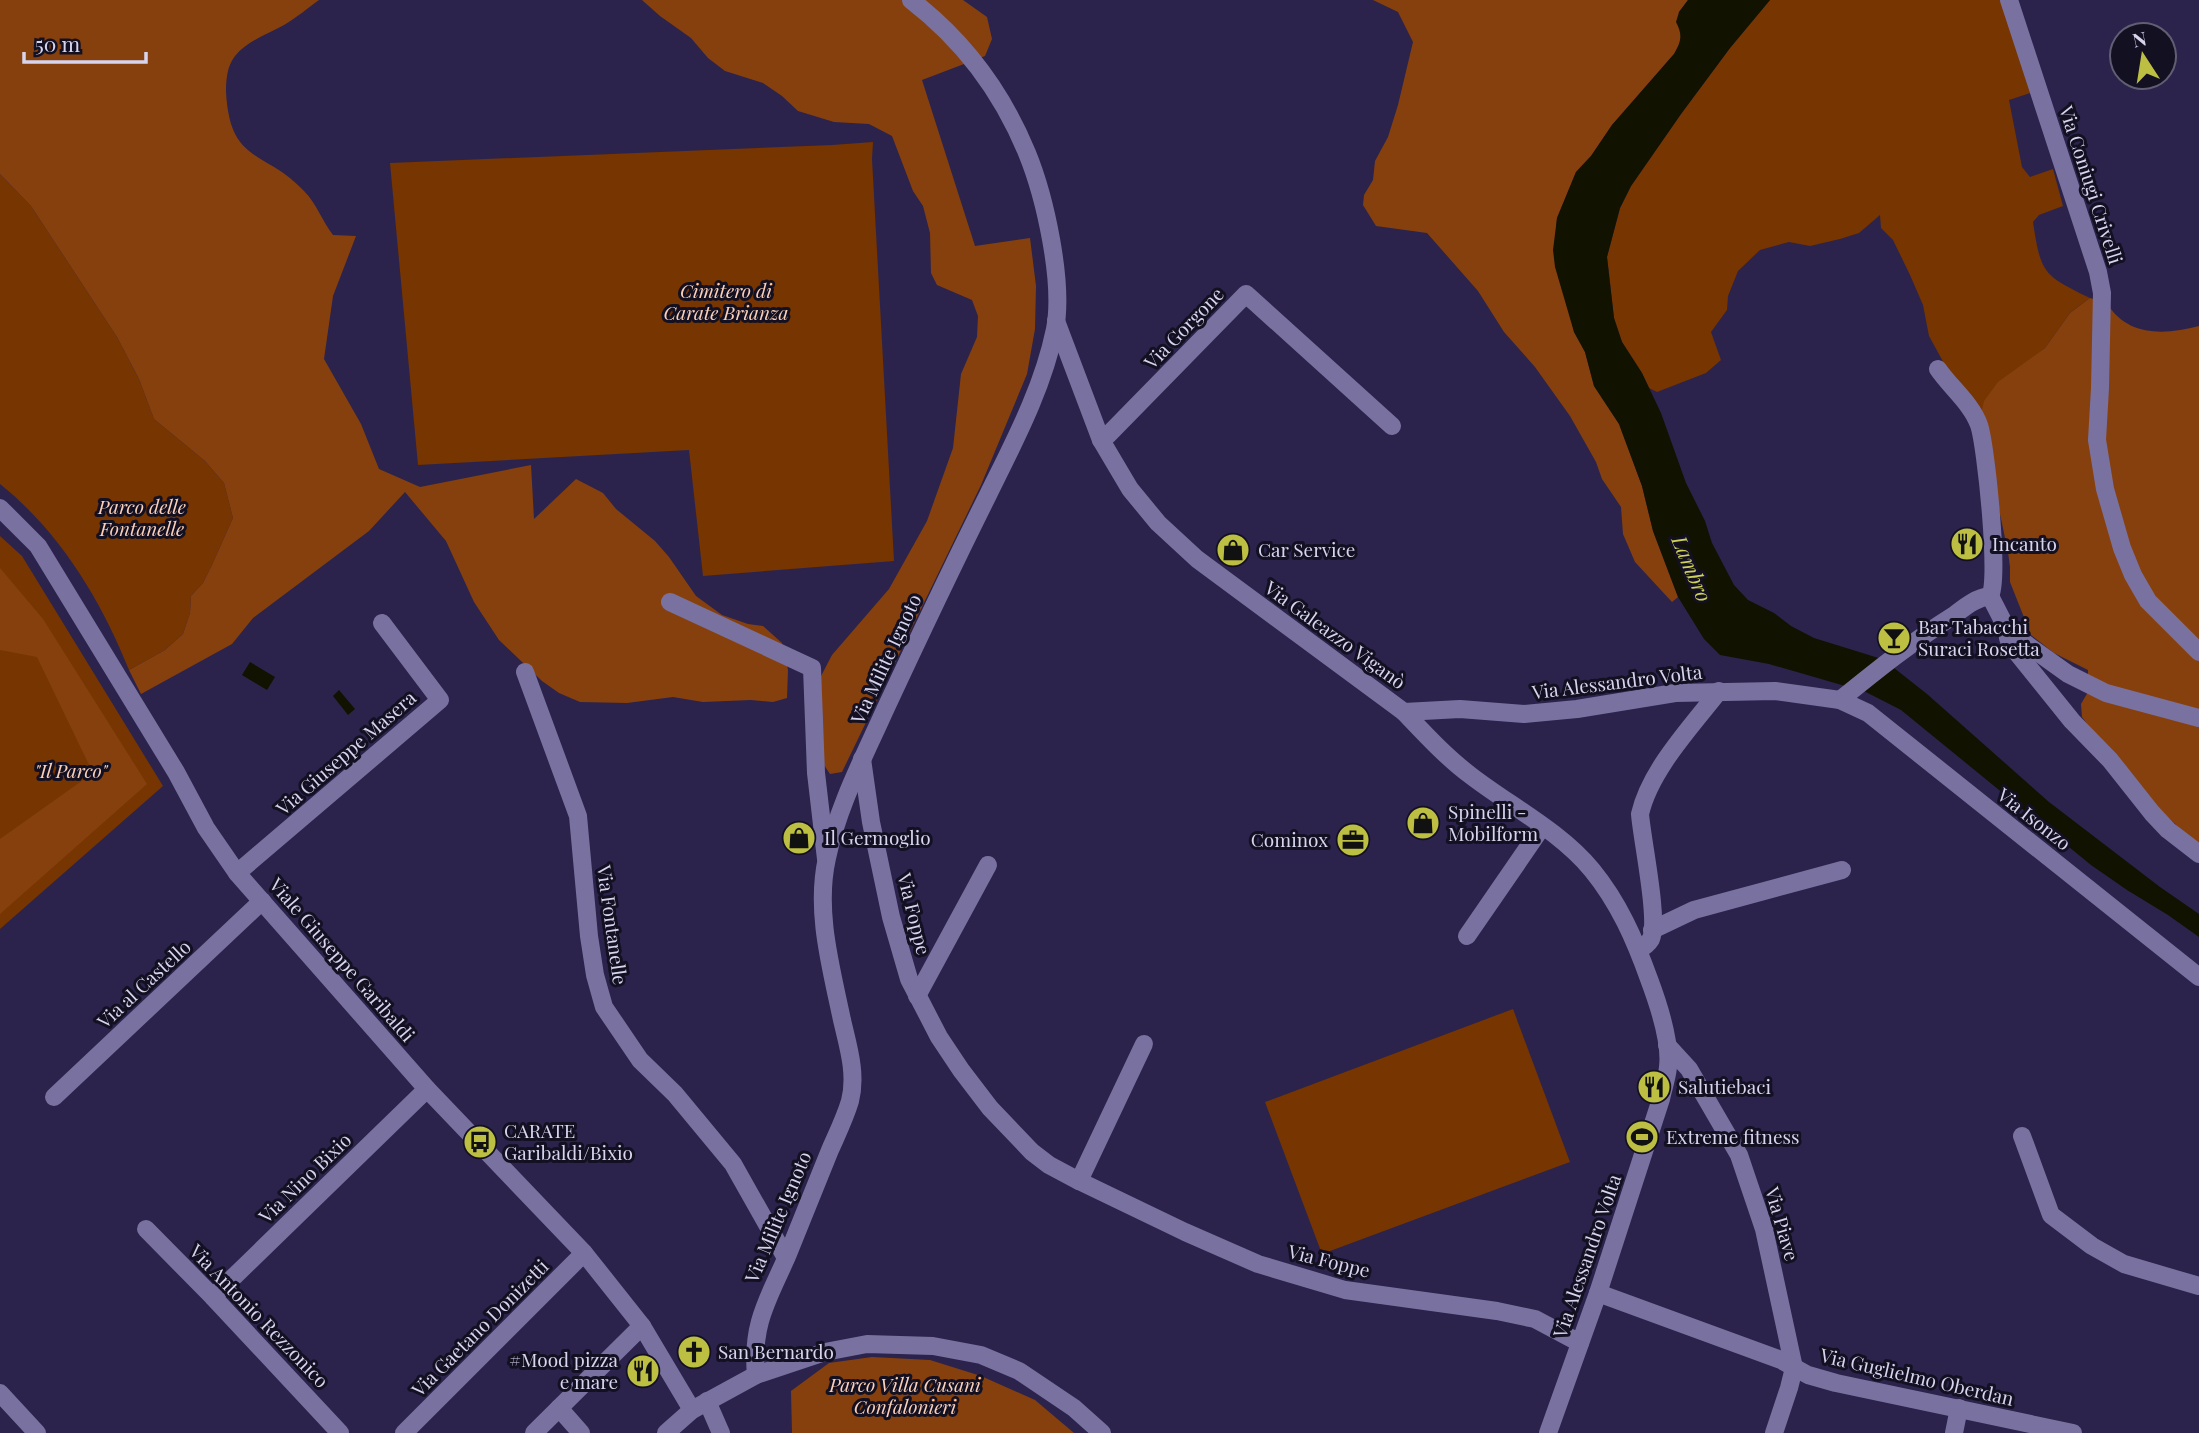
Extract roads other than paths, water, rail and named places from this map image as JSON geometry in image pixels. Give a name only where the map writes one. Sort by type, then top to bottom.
[{"type":"street","name":"Via Milite Ignoto","points":[[756,1374],[754,1357],[759,1320],[765,1301],[786,1258],[849,1104],[853,1088],[853,1071],[830,966],[823,919],[826,859],[839,816],[862,759],[1023,424],[1044,369],[1056,321],[1056,286],[1048,225],[1036,174],[1024,146],[996,90],[982,71],[934,18],[911,0]]},
{"type":"street","name":"Via Coniugi Crivelli","points":[[2009,0],[2098,272],[2102,293],[2097,440],[2105,489],[2122,548],[2148,601],[2199,652]]},
{"type":"street","name":"Via Gorgone","points":[[1101,440],[1246,294],[1392,426]]},
{"type":"street","name":"Via Galeazzo Viganò","points":[[1056,321],[1101,440],[1130,489],[1158,523],[1188,550],[1405,712]]},
{"type":"street","points":[[1846,695],[1887,662],[1979,598],[1990,596],[1994,591],[1991,502],[1979,425],[1958,392],[1938,369]]},
{"type":"street","name":"Viale Giuseppe Garibaldi","points":[[0,508],[38,546],[176,772],[206,828],[237,873],[427,1089],[584,1253],[721,1433]]},
{"type":"street","points":[[1990,596],[2008,631],[2068,674],[2106,693],[2199,718]]},
{"type":"street","points":[[670,601],[812,668],[816,774],[826,859]]},
{"type":"street","name":"Via Giuseppe Masera","points":[[237,873],[440,700],[382,623]]},
{"type":"street","points":[[2012,634],[2008,638],[2010,644],[2072,721],[2110,760],[2168,830],[2199,854]]},
{"type":"street","name":"Via Fontanelle","points":[[525,672],[578,816],[589,936],[595,975],[604,1007],[640,1060],[675,1094],[733,1164],[786,1258]]},
{"type":"street","points":[[1639,949],[1650,941],[1652,930],[1652,905],[1640,814],[1642,804],[1659,771],[1719,691]]},
{"type":"street","name":"Via Alessandro Volta","points":[[1405,712],[1460,709],[1524,714],[1577,709],[1675,693],[1719,691],[1846,695]]},
{"type":"street","name":"Via Isonzo","points":[[1846,695],[2199,976]]},
{"type":"street","name":"Via Alessandro Volta","points":[[1405,712],[1435,745],[1468,774],[1569,846],[1591,869],[1613,898],[1639,949],[1653,987],[1667,1045],[1668,1067],[1661,1099],[1598,1293],[1548,1433]]},
{"type":"street","name":"Via Foppe","points":[[862,759],[871,822],[896,939],[917,996],[961,1070],[990,1108],[1032,1152],[1049,1165],[1079,1181],[1222,1248],[1292,1275],[1345,1290],[1497,1311],[1535,1319],[1580,1343]]},
{"type":"street","points":[[1466,936],[1542,827]]},
{"type":"street","points":[[917,996],[988,866]]},
{"type":"street","points":[[1652,930],[1694,910],[1842,870]]},
{"type":"street","name":"Via al Castello","points":[[54,1097],[262,901]]},
{"type":"street","points":[[1079,1181],[1144,1044]]},
{"type":"street","name":"Via Piave","points":[[1667,1045],[1689,1069],[1739,1156],[1764,1230],[1794,1368],[1774,1433]]},
{"type":"street","name":"Via Nino Bixio","points":[[213,1297],[427,1089]]},
{"type":"street","points":[[2022,1136],[2052,1215],[2092,1246],[2124,1264],[2199,1286]]},
{"type":"street","name":"Via Antonio Rezzonico","points":[[146,1229],[340,1433]]},
{"type":"street","name":"Via Gaetano Donizetti","points":[[404,1433],[584,1253]]},
{"type":"street","name":"Via Guglielmo Oberdan","points":[[1598,1293],[1781,1360],[1808,1375],[2073,1433]]},
{"type":"street","points":[[534,1433],[642,1326]]},
{"type":"street","points":[[666,1433],[699,1405],[756,1374],[825,1352],[867,1344],[933,1346],[981,1355],[1019,1371],[1074,1408],[1102,1433]]},
{"type":"street","points":[[0,1393],[37,1433]]},
{"type":"street","points":[[559,1408],[581,1433]]},
{"type":"street","points":[[1954,1433],[1959,1408]]},
{"type":"water","name":"Lambro","points":[[1688,0],[1770,0],[1681,114],[1631,186],[1620,208],[1607,257],[1614,318],[1622,342],[1642,373],[1661,413],[1686,483],[1734,585],[1748,600],[1814,638],[1885,660],[1852,688],[1769,664],[1720,655],[1704,639],[1678,597],[1653,531],[1642,486],[1619,424],[1594,386],[1585,352],[1574,332],[1555,267],[1553,250],[1557,218],[1576,172],[1591,156],[1612,125],[1674,54],[1680,38],[1676,22],[1679,12]]},
{"type":"water","points":[[250,662],[275,677],[267,690],[242,675]]},
{"type":"water","points":[[1889,664],[1927,694],[2049,802],[2199,914],[2199,937],[2091,865],[1901,710],[1860,689]]},
{"type":"water","points":[[339,690],[355,709],[348,715],[333,696]]},
{"type":"place","name":"Incanto","points":[[1967,544]]},
{"type":"place","name":"Car Service","points":[[1233,550]]},
{"type":"place","name":"Bar Tabacchi Suraci Rosetta","points":[[1894,638]]},
{"type":"place","name":"Spinelli - Mobilform","points":[[1423,823]]},
{"type":"place","name":"Il Germoglio","points":[[799,838]]},
{"type":"place","name":"Cominox","points":[[1353,840]]},
{"type":"place","name":"Salutiebaci","points":[[1654,1087]]},
{"type":"place","name":"Extreme fitness","points":[[1642,1137]]},
{"type":"place","name":"CARATE Garibaldi/Bixio","points":[[480,1142]]},
{"type":"place","name":"San Bernardo","points":[[694,1352]]},
{"type":"place","name":"#Mood pizza e mare","points":[[643,1371]]},
{"type":"park label","name":"Cimitero di Carate Brianza","points":[[726,302]]},
{"type":"park label","name":"Parco delle Fontanelle","points":[[142,518]]},
{"type":"park label","name":"\"Il Parco\"","points":[[71,771]]},
{"type":"park label","name":"Parco Villa Cusani Confalonieri","points":[[905,1396]]}]
